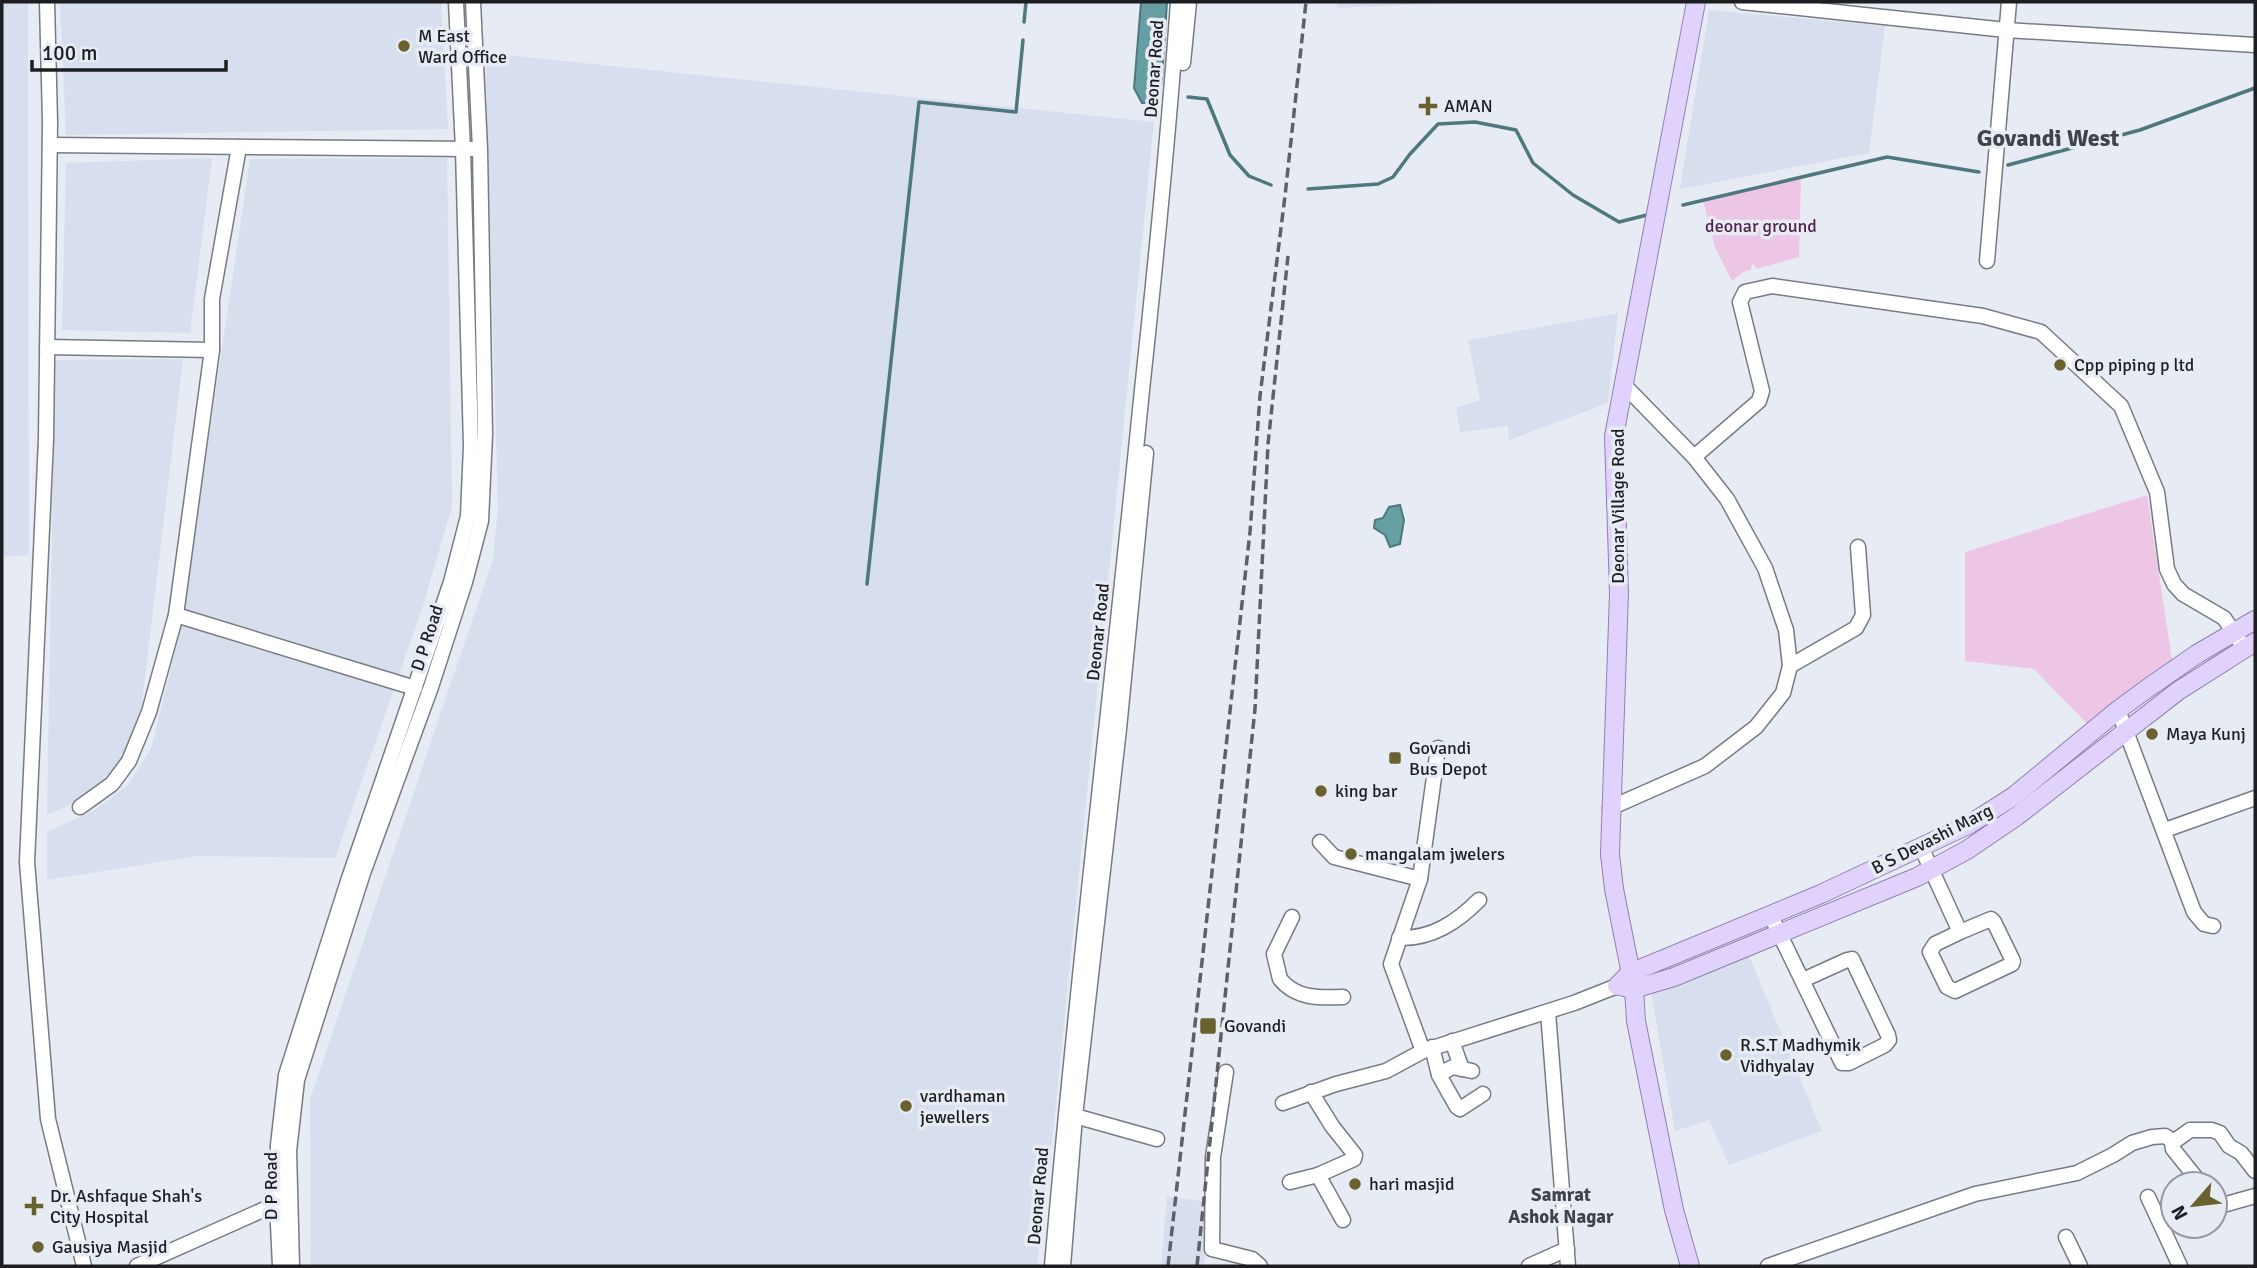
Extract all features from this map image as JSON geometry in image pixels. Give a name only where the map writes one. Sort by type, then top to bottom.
[{"type":"main road","name":"Deonar Village Road","points":[[1690,1266],[1672,1196],[1627,983],[1610,854],[1610,808],[1619,593],[1614,436],[1696,2]]},
{"type":"main road","name":"B S Devashi Marg","points":[[1627,983],[1667,959],[1922,849],[1970,824],[2014,796],[2118,710],[2197,654],[2255,620]]},
{"type":"main road","name":"B S Devashi Marg","points":[[1627,983],[1674,977],[1930,870],[1967,850],[2178,691],[2250,645]]},
{"type":"main road","points":[[1667,959],[1674,977]]},
{"type":"street","points":[[47,2],[50,145],[46,439],[27,862],[48,1119],[85,1266]]},
{"type":"street","name":"D P Road","points":[[407,732],[415,688],[451,582],[469,538],[481,521],[456,2]]},
{"type":"street","name":"D P Road","points":[[473,2],[480,149],[478,434]]},
{"type":"street","name":"Deonar Road","points":[[1171,144],[1178,2]]},
{"type":"street","name":"Deonar Road","points":[[1052,1266],[1075,1116],[1094,900],[1171,144],[1189,2]]},
{"type":"street","points":[[1742,2],[2006,30],[2255,45]]},
{"type":"street","points":[[1987,261],[2009,2]]},
{"type":"street","points":[[50,145],[480,149]]},
{"type":"street","points":[[80,807],[112,783],[128,761],[149,712],[176,615],[212,350],[212,299],[239,146]]},
{"type":"street","points":[[1694,457],[1759,401],[1762,391],[1740,302],[1745,292],[1772,286],[1983,316],[2041,332],[2121,406],[2157,492],[2167,569],[2174,584],[2183,594],[2224,618],[2234,632],[2250,645]]},
{"type":"street","points":[[47,347],[212,350]]},
{"type":"street","points":[[1610,808],[1705,766],[1756,727],[1783,693],[1790,666],[1786,630],[1765,568],[1727,499],[1694,457],[1624,385]]},
{"type":"street","name":"D P Road","points":[[292,1266],[278,1145],[286,1075],[407,732],[465,582],[469,538]]},
{"type":"street","points":[[1790,666],[1856,628],[1863,615],[1858,547]]},
{"type":"street","points":[[176,615],[415,688]]},
{"type":"street","points":[[2118,710],[2194,912],[2204,924],[2213,926]]},
{"type":"street","points":[[1438,748],[1420,879],[1391,964],[1439,1074],[1457,1107],[1460,1109],[1483,1094]]},
{"type":"street","points":[[2165,830],[2255,798]]},
{"type":"street","points":[[1320,842],[1334,857],[1420,879]]},
{"type":"street","points":[[1922,849],[1960,932]]},
{"type":"street","name":"Deonar Road","points":[[1063,1266],[1064,1112],[1094,900]]},
{"type":"street","points":[[1399,938],[1421,937],[1442,929],[1456,921],[1479,900]]},
{"type":"street","points":[[1770,914],[1842,1063],[1849,1063],[1889,1041],[1852,959],[1803,980]]},
{"type":"street","points":[[1292,917],[1274,954],[1280,979],[1303,995],[1315,998],[1343,997]]},
{"type":"street","points":[[1991,919],[2013,961],[2012,964],[1951,991],[1930,952],[1935,944],[1960,932],[1991,919]]},
{"type":"street","name":"B S Devashi Marg","points":[[1283,1103],[1311,1092],[1386,1071],[1428,1049],[1548,1012],[1627,983]]},
{"type":"street","points":[[1548,1012],[1569,1266]]},
{"type":"street","points":[[1439,1074],[1449,1068],[1467,1070],[1452,1041]]},
{"type":"street","points":[[1226,1072],[1213,1157],[1212,1249],[1252,1259],[1259,1266]]},
{"type":"street","points":[[1290,1182],[1337,1168],[1356,1155],[1332,1126],[1311,1092]]},
{"type":"street","points":[[1075,1116],[1157,1139]]},
{"type":"street","points":[[2189,1170],[2172,1149],[2174,1141],[2190,1129],[2220,1133],[2229,1146],[2241,1153],[2255,1171]]},
{"type":"street","points":[[1768,1266],[1975,1194],[2077,1173],[2132,1143],[2165,1136],[2174,1141]]},
{"type":"street","points":[[1318,1175],[1343,1220]]},
{"type":"street","points":[[2148,1196],[2180,1266]]},
{"type":"street","points":[[2229,1203],[2255,1196]]},
{"type":"street","points":[[137,1266],[283,1201]]},
{"type":"street","name":"D P Road","points":[[280,1266],[283,1201]]},
{"type":"street","points":[[2066,1237],[2080,1266]]},
{"type":"street","points":[[1529,1266],[1567,1249]]},
{"type":"shaded area","points":[[2,2],[28,2],[29,555],[2,557]]},
{"type":"shaded area","points":[[60,2],[441,2],[448,129],[66,135]]},
{"type":"shaded area","points":[[1337,2],[1480,2],[1337,8]]},
{"type":"shaded area","points":[[1709,10],[1885,26],[1869,153],[1680,189]]},
{"type":"shaded area","points":[[485,53],[1154,122],[1054,1124],[1037,1266],[311,1266],[310,1099],[493,559],[498,508]]},
{"type":"shaded area","points":[[212,158],[190,333],[62,330],[66,163]]},
{"type":"shaded area","points":[[447,158],[452,506],[423,606],[335,858],[196,856],[47,880],[47,832],[93,811],[127,786],[151,749],[181,627],[250,159]]},
{"type":"shaded area","points":[[1618,313],[1608,403],[1509,440],[1508,426],[1460,432],[1456,408],[1480,400],[1468,340]]},
{"type":"shaded area","points":[[183,359],[138,736],[119,769],[83,799],[47,815],[55,360]]},
{"type":"shaded area","name":"R.S.T Madhymik Vidhyalay","points":[[1749,956],[1822,1131],[1729,1165],[1709,1120],[1675,1131],[1651,991]]},
{"type":"shaded area","points":[[1167,1197],[1211,1202],[1204,1266],[1161,1266]]},
{"type":"green space","name":"deonar ground","points":[[1801,177],[1799,257],[1757,269],[1752,263],[1751,270],[1745,271],[1732,281],[1715,247],[1703,200]]},
{"type":"green space","points":[[2147,495],[2172,660],[2096,733],[2034,669],[1965,661],[1965,552]]},
{"type":"water","points":[[1141,2],[1167,2],[1158,103],[1142,103],[1134,88]]},
{"type":"water","points":[[1400,505],[1404,520],[1400,544],[1390,547],[1385,535],[1374,528],[1375,520],[1383,518],[1389,507]]},
{"type":"waterway","points":[[1024,22],[1026,2]]},
{"type":"waterway","points":[[867,584],[919,102],[1016,112],[1023,40]]},
{"type":"waterway","points":[[2008,165],[2140,130],[2255,88]]},
{"type":"waterway","points":[[1188,97],[1207,99],[1230,155],[1249,176],[1271,185]]},
{"type":"waterway","points":[[1308,189],[1378,184],[1393,177],[1438,124],[1475,122],[1516,130],[1533,163],[1573,195],[1619,222],[1651,214]]},
{"type":"waterway","points":[[1683,205],[1887,157],[1979,172]]},
{"type":"railway","points":[[1168,1266],[1250,532],[1260,396],[1306,2]]},
{"type":"railway","points":[[1197,1266],[1255,709],[1268,444],[1288,256]]},
{"type":"place","name":"M East Ward Office","points":[[404,46]]},
{"type":"place","name":"AMAN","points":[[1428,106]]},
{"type":"place","name":"Cpp piping p ltd","points":[[2060,365]]},
{"type":"place","name":"Maya Kunj","points":[[2152,734]]},
{"type":"place","name":"Govandi Bus Depot","points":[[1395,758]]},
{"type":"place","name":"king bar","points":[[1321,791]]},
{"type":"place","name":"mangalam jwelers","points":[[1351,854]]},
{"type":"place","name":"Govandi","points":[[1208,1026]]},
{"type":"place","name":"R.S.T Madhymik Vidhyalay","points":[[1726,1055]]},
{"type":"place","name":"vardhaman jewellers","points":[[906,1106]]},
{"type":"place","name":"hari masjid","points":[[1355,1184]]},
{"type":"place","name":"Dr. Ashfaque Shah's City Hospital","points":[[34,1206]]},
{"type":"place","name":"Gausiya Masjid","points":[[38,1247]]},
{"type":"district","name":"Govandi West","points":[[2048,138]]},
{"type":"district","name":"Samrat Ashok Nagar","points":[[1561,1206]]}]
